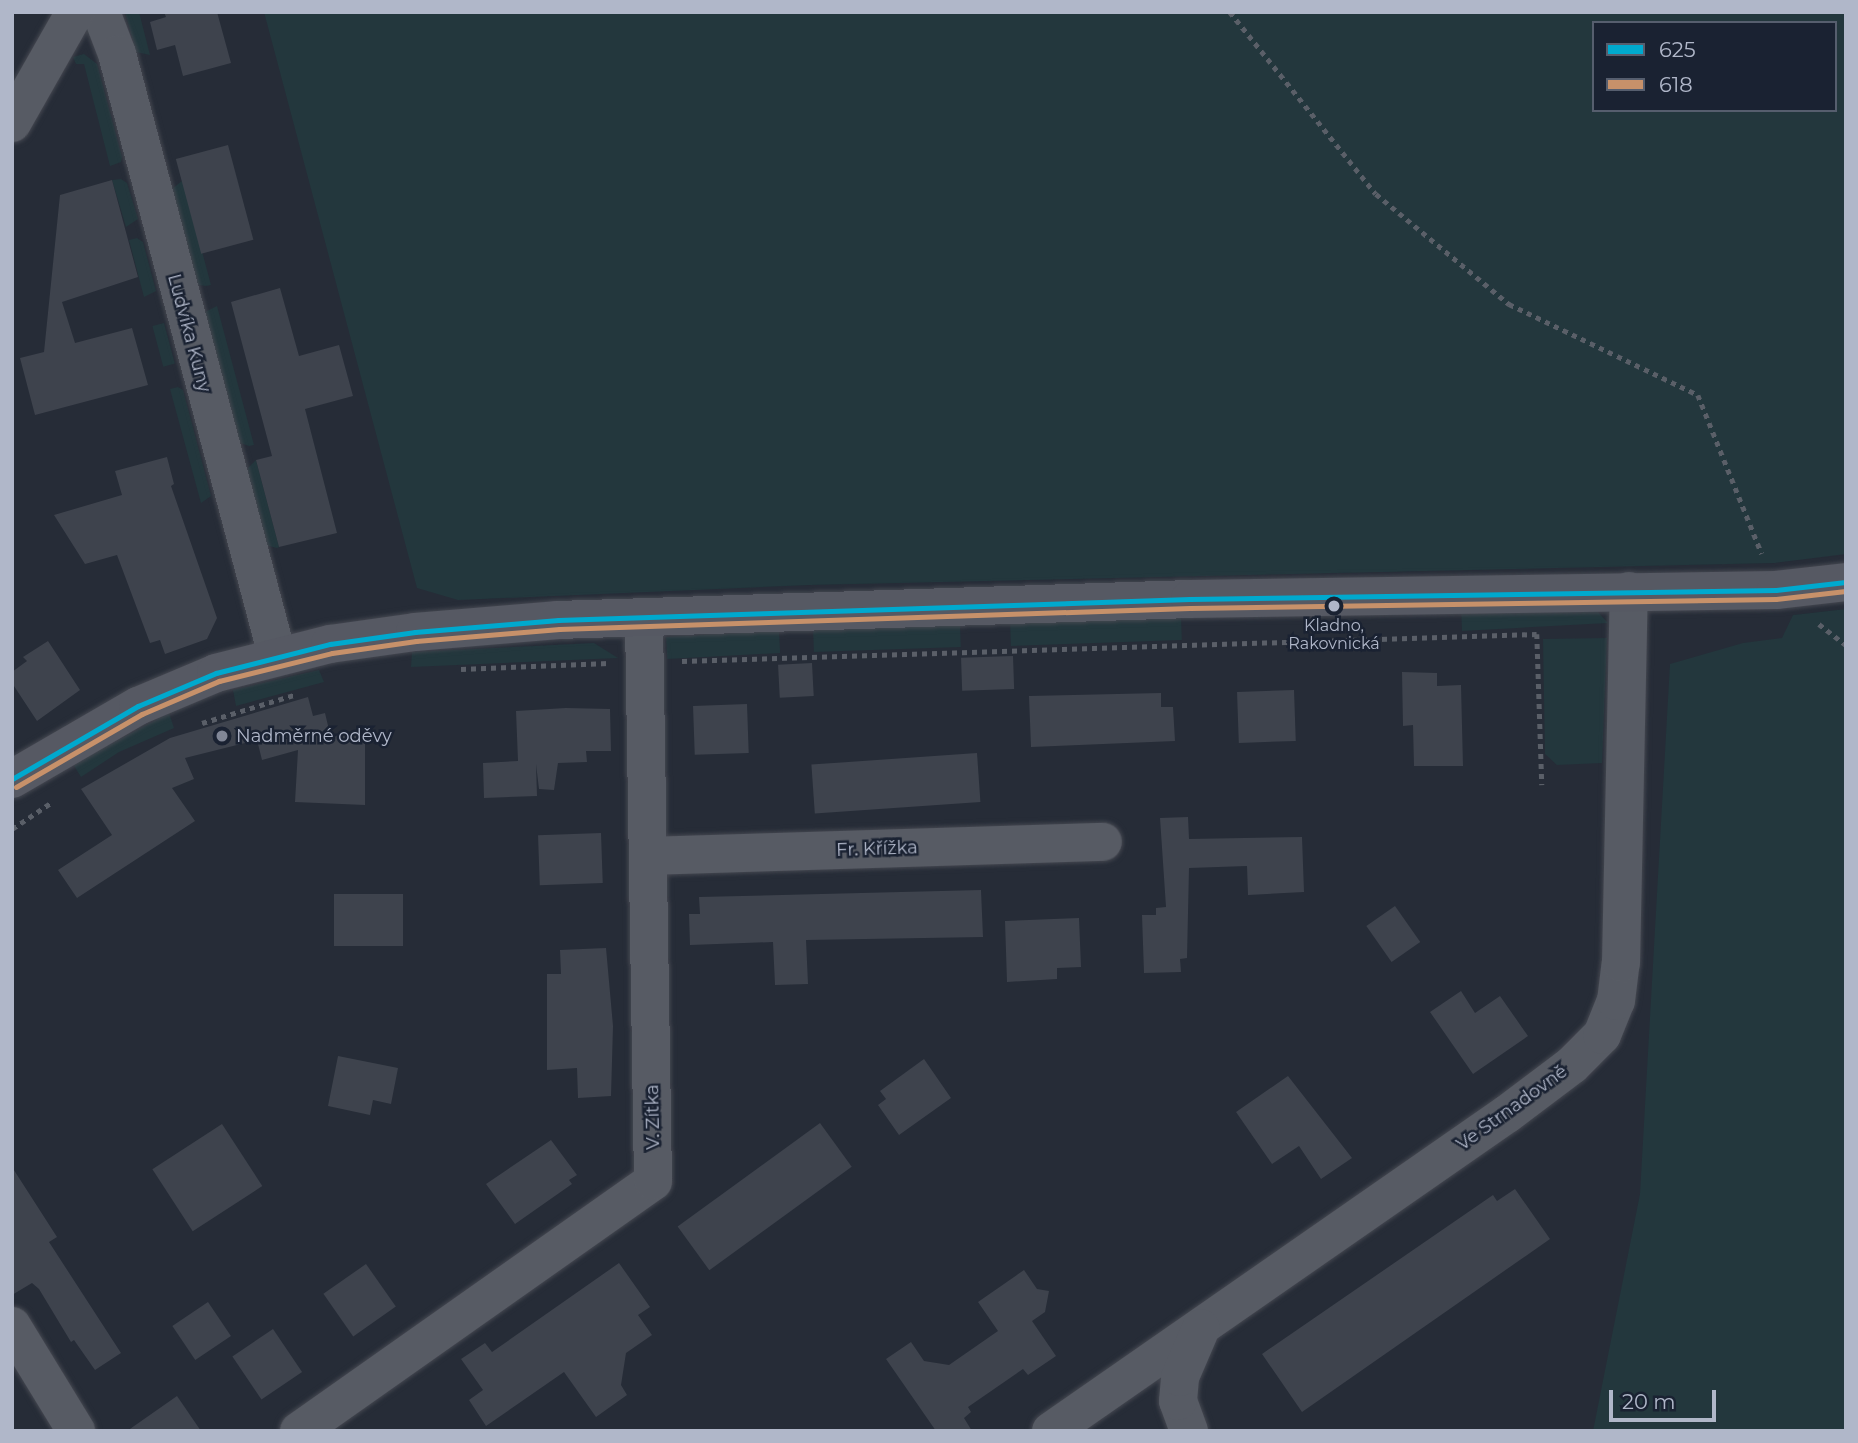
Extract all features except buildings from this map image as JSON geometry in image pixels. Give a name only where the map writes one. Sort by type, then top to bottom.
[{"type":"main road","points":[[12,779],[138,706],[216,673],[276,655],[460,627],[1177,600],[1776,590],[1846,582]]},
{"type":"street","points":[[12,123],[75,12]]},
{"type":"street","name":"Ludvíka Kuny","points":[[100,12],[117,54],[276,655]]},
{"type":"street","name":"Ve Strnadovně","points":[[1051,1431],[1558,1077],[1602,1035],[1616,1001],[1621,963],[1629,591]]},
{"type":"street","name":"V. Zítka","points":[[299,1431],[653,1181],[650,856],[644,620]]},
{"type":"street","name":"Fr. Křížka","points":[[650,856],[1103,842]]},
{"type":"street","points":[[12,1326],[76,1431]]},
{"type":"street","points":[[1189,1431],[1178,1401],[1180,1377],[1203,1326]]},
{"type":"path","points":[[1230,12],[1376,194],[1509,304],[1698,395],[1776,590]]},
{"type":"path","points":[[674,662],[1535,634],[1542,785]]},
{"type":"path","points":[[446,669],[619,663]]},
{"type":"path","points":[[193,726],[308,691]]},
{"type":"path","points":[[12,829],[56,800]]},
{"type":"shaded area","points":[[125,12],[139,12],[150,55],[136,52]]},
{"type":"shaded area","points":[[264,12],[1846,12],[1846,554],[1775,563],[811,585],[458,600],[417,588]]},
{"type":"shaded area","points":[[84,54],[97,64],[122,157],[121,162],[110,166],[84,64],[76,64],[73,57]]},
{"type":"shaded area","points":[[121,179],[127,183],[138,219],[126,227],[112,180]]},
{"type":"shaded area","points":[[183,180],[211,285],[198,285],[171,190]]},
{"type":"shaded area","points":[[137,238],[143,242],[156,291],[144,297],[129,240]]},
{"type":"shaded area","points":[[217,306],[254,445],[238,442],[205,312]]},
{"type":"shaded area","points":[[164,323],[175,364],[163,367],[152,326]]},
{"type":"shaded area","points":[[178,387],[183,390],[211,496],[201,503],[170,389]]},
{"type":"shaded area","points":[[256,460],[279,547],[277,548],[265,545],[246,470]]},
{"type":"shaded area","points":[[1461,606],[1596,610],[1608,623],[1462,631]]},
{"type":"shaded area","points":[[1846,609],[1846,1431],[1593,1431],[1640,1194],[1670,664],[1743,643],[1782,638],[1793,615]]},
{"type":"shaded area","points":[[1181,616],[1182,640],[1011,646],[1010,622]]},
{"type":"shaded area","points":[[960,624],[961,647],[814,652],[813,629]]},
{"type":"shaded area","points":[[779,631],[780,653],[667,659],[666,637]]},
{"type":"shaded area","points":[[1607,638],[1602,763],[1557,765],[1545,754],[1543,639]]},
{"type":"shaded area","points":[[594,643],[618,658],[411,667],[412,652]]},
{"type":"shaded area","points":[[319,670],[324,682],[236,706],[233,690]]},
{"type":"shaded area","points":[[169,713],[174,728],[119,752],[81,777],[73,764]]},
{"type":"transit line","name":"625","points":[[12,779],[138,706],[216,673],[330,644],[415,632],[558,620],[1190,599],[1776,590],[1846,582]]},
{"type":"transit line","name":"618","points":[[16,787],[142,714],[219,681],[332,653],[416,641],[559,629],[1190,608],[1776,599],[1846,591]]},
{"type":"place","name":"Kladno, Rakovnická","points":[[1334,606]]},
{"type":"place","name":"Nadměrné oděvy","points":[[222,736]]}]
